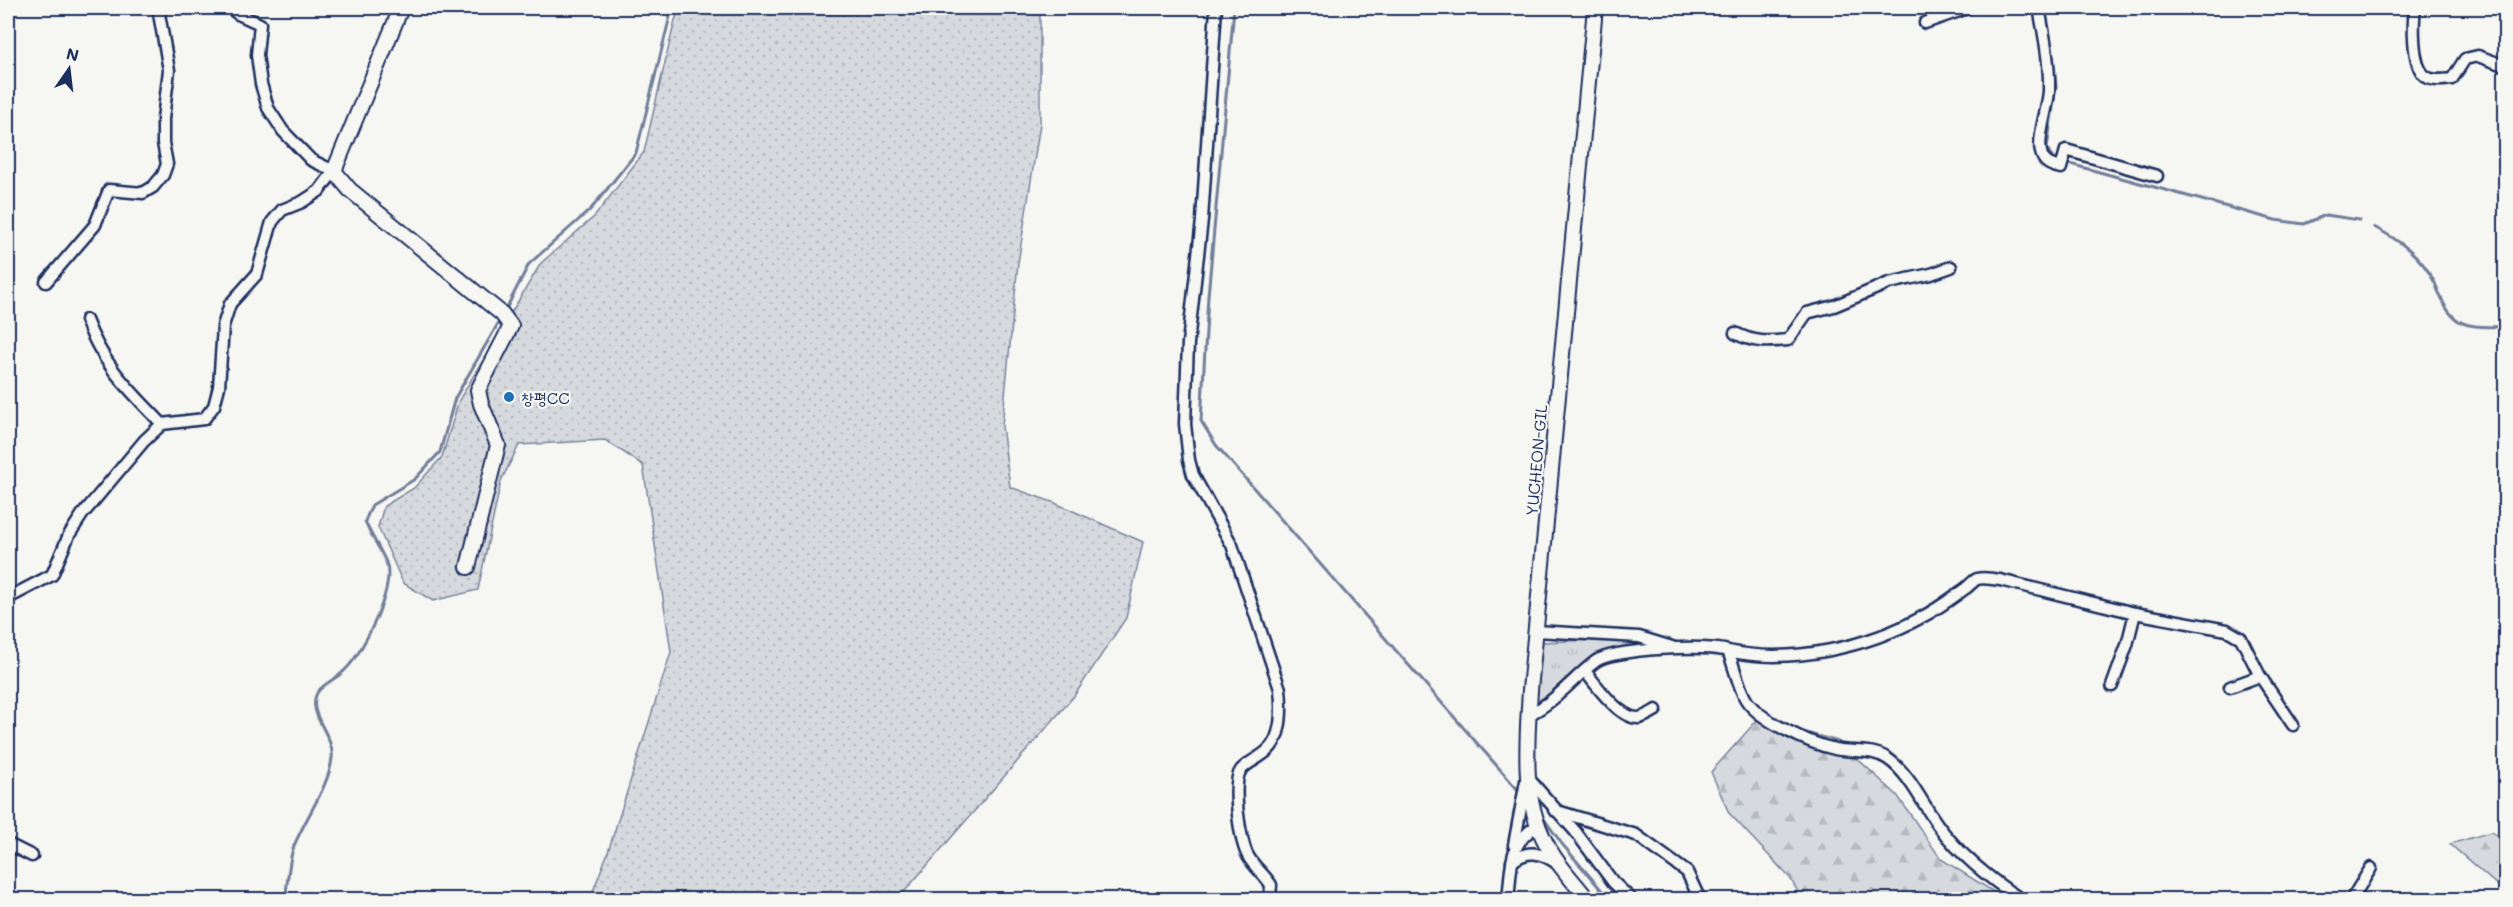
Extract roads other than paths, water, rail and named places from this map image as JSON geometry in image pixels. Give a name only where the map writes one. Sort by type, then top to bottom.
[{"type":"street","points":[[46,282],[95,225],[109,190],[143,193],[153,187],[163,175],[167,164],[162,119],[169,70],[158,8]]},
{"type":"street","points":[[230,8],[260,24],[256,55],[261,84],[268,108],[284,131],[311,160],[334,171],[350,190],[495,307],[508,319],[511,326],[478,390],[481,404],[498,445],[468,567]]},
{"type":"street","points":[[8,598],[52,575],[69,535],[82,516],[144,441],[162,424],[204,419],[214,406],[219,387],[223,326],[230,304],[257,274],[272,222],[282,210],[302,202],[319,191],[334,171],[401,8]]},
{"type":"street","points":[[1216,8],[1215,52],[1202,220],[1188,343],[1185,424],[1193,476],[1232,545],[1280,689],[1281,713],[1277,736],[1269,750],[1242,769],[1236,785],[1245,848],[1253,863],[1271,885],[1270,900]]},
{"type":"street","name":"YUCHEON-GIL","points":[[1588,900],[1550,851],[1529,796],[1527,776],[1528,715],[1595,8]]},
{"type":"street","points":[[1925,23],[1968,8]]},
{"type":"street","points":[[2038,8],[2049,76],[2049,97],[2040,146],[2044,160],[2050,166],[2061,168],[2066,150],[2157,176]]},
{"type":"street","points":[[2415,8],[2415,48],[2425,75],[2437,80],[2452,79],[2465,59],[2478,56],[2505,66]]},
{"type":"street","points":[[1735,333],[1750,341],[1788,340],[1807,313],[1834,306],[1889,284],[1951,267]]},
{"type":"street","points":[[86,320],[96,346],[117,377],[162,424]]},
{"type":"street","points":[[1528,715],[1548,705],[1602,657],[1613,654],[1681,649],[1714,648],[1746,655],[1827,650],[1898,630],[1927,614],[1977,579],[2000,579],[2135,613],[2227,630],[2241,638],[2260,676],[2293,725]]},
{"type":"street","points":[[2112,686],[2127,645],[2135,613]]},
{"type":"street","points":[[1536,631],[1639,637],[1681,649]]},
{"type":"street","points":[[1728,651],[1746,700],[1753,708],[1777,724],[1810,741],[1836,750],[1868,751],[1886,758],[1904,774],[1939,827],[1960,852],[2022,900]]},
{"type":"street","points":[[1585,671],[1611,702],[1631,717],[1643,717],[1656,710]]},
{"type":"street","points":[[2230,687],[2260,676]]},
{"type":"street","points":[[1527,776],[1554,810],[1575,831],[1613,882],[1632,900]]},
{"type":"street","points":[[1509,900],[1512,862],[1527,776]]},
{"type":"street","points":[[1554,810],[1636,835],[1687,872],[1700,900]]},
{"type":"street","points":[[1514,850],[1524,834],[1539,825]]},
{"type":"street","points":[[8,844],[32,856]]},
{"type":"street","points":[[1512,862],[1523,854],[1533,853],[1548,857],[1560,865]]},
{"type":"street","points":[[2351,900],[2371,868]]},
{"type":"waterway","points":[[507,307],[529,264],[591,209],[636,153],[672,8]]},
{"type":"waterway","points":[[1234,8],[1208,296],[1201,421],[1216,445],[1518,790]]},
{"type":"waterway","points":[[2053,60],[2056,86],[2047,148],[2054,161]]},
{"type":"waterway","points":[[2070,164],[2275,220],[2304,224],[2326,215],[2359,220]]},
{"type":"waterway","points":[[2374,227],[2401,243],[2417,257],[2430,273],[2445,306],[2456,319],[2473,326],[2506,327]]},
{"type":"waterway","points":[[285,900],[292,852],[322,791],[332,758],[332,750],[315,709],[317,693],[352,662],[369,635],[386,587],[388,573],[386,562],[365,521],[372,505],[415,479],[440,452],[455,398],[499,322]]},
{"type":"waterway","points":[[1542,816],[1562,844],[1610,900]]},
{"type":"place","name":"창평CC","points":[[509,397]]}]
